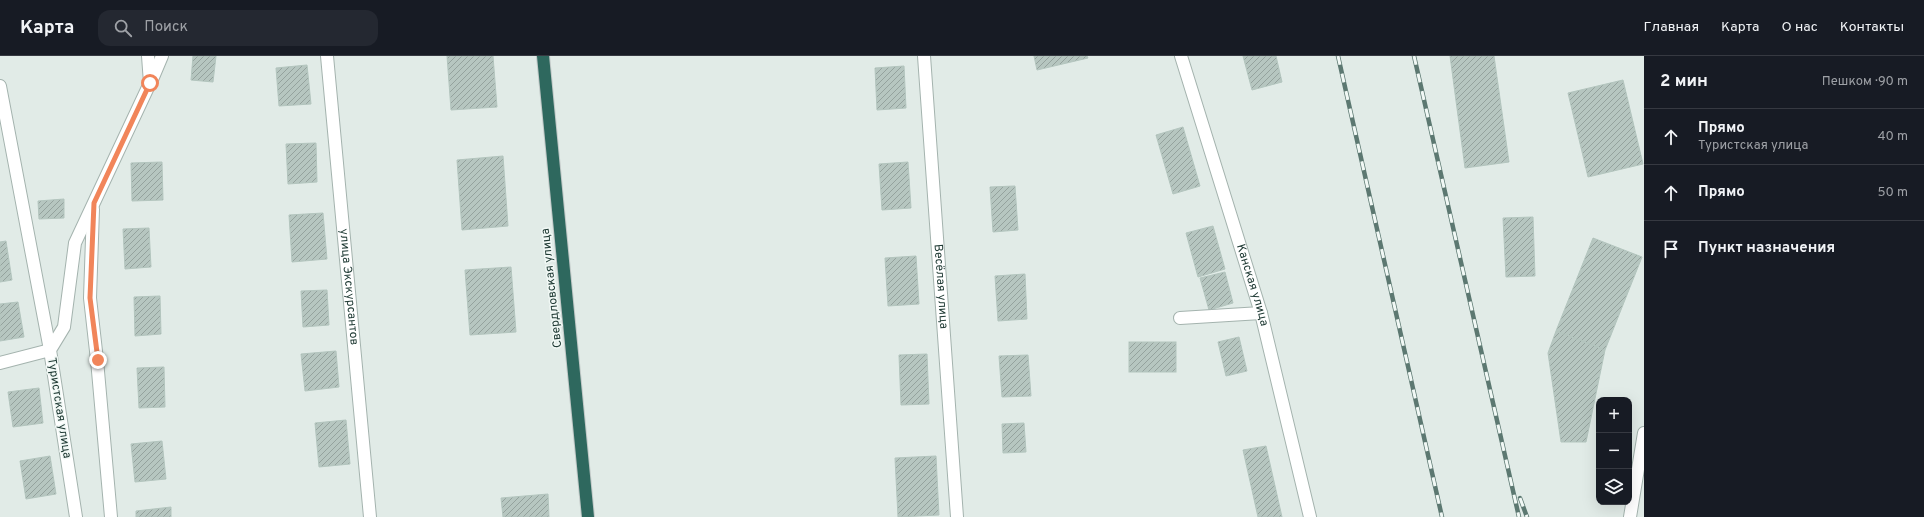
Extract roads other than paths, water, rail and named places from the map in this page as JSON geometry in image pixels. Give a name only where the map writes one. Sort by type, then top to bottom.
[{"type":"highway","name":"Свердловская улица","points":[[543,56],[588,517]]},
{"type":"street","name":"Туристская улица","points":[[76,517],[50,350],[64,327],[75,243],[150,83],[148,56]]},
{"type":"street","points":[[150,83],[162,56]]},
{"type":"street","name":"улица Экскурсантов","points":[[327,56],[370,517]]},
{"type":"street","name":"Весёлая улица","points":[[924,56],[957,517]]},
{"type":"street","name":"Канская улица","points":[[1181,56],[1261,313],[1310,517]]},
{"type":"street","points":[[0,86],[50,350],[0,363]]},
{"type":"street","points":[[94,203],[90,298],[98,360],[111,517]]},
{"type":"street","points":[[1180,318],[1261,313]]},
{"type":"street","points":[[1630,517],[1644,433]]},
{"type":"railway","points":[[1338,56],[1442,517]]},
{"type":"railway","points":[[1414,56],[1519,517]]},
{"type":"railway","points":[[1520,498],[1527,517]]}]
